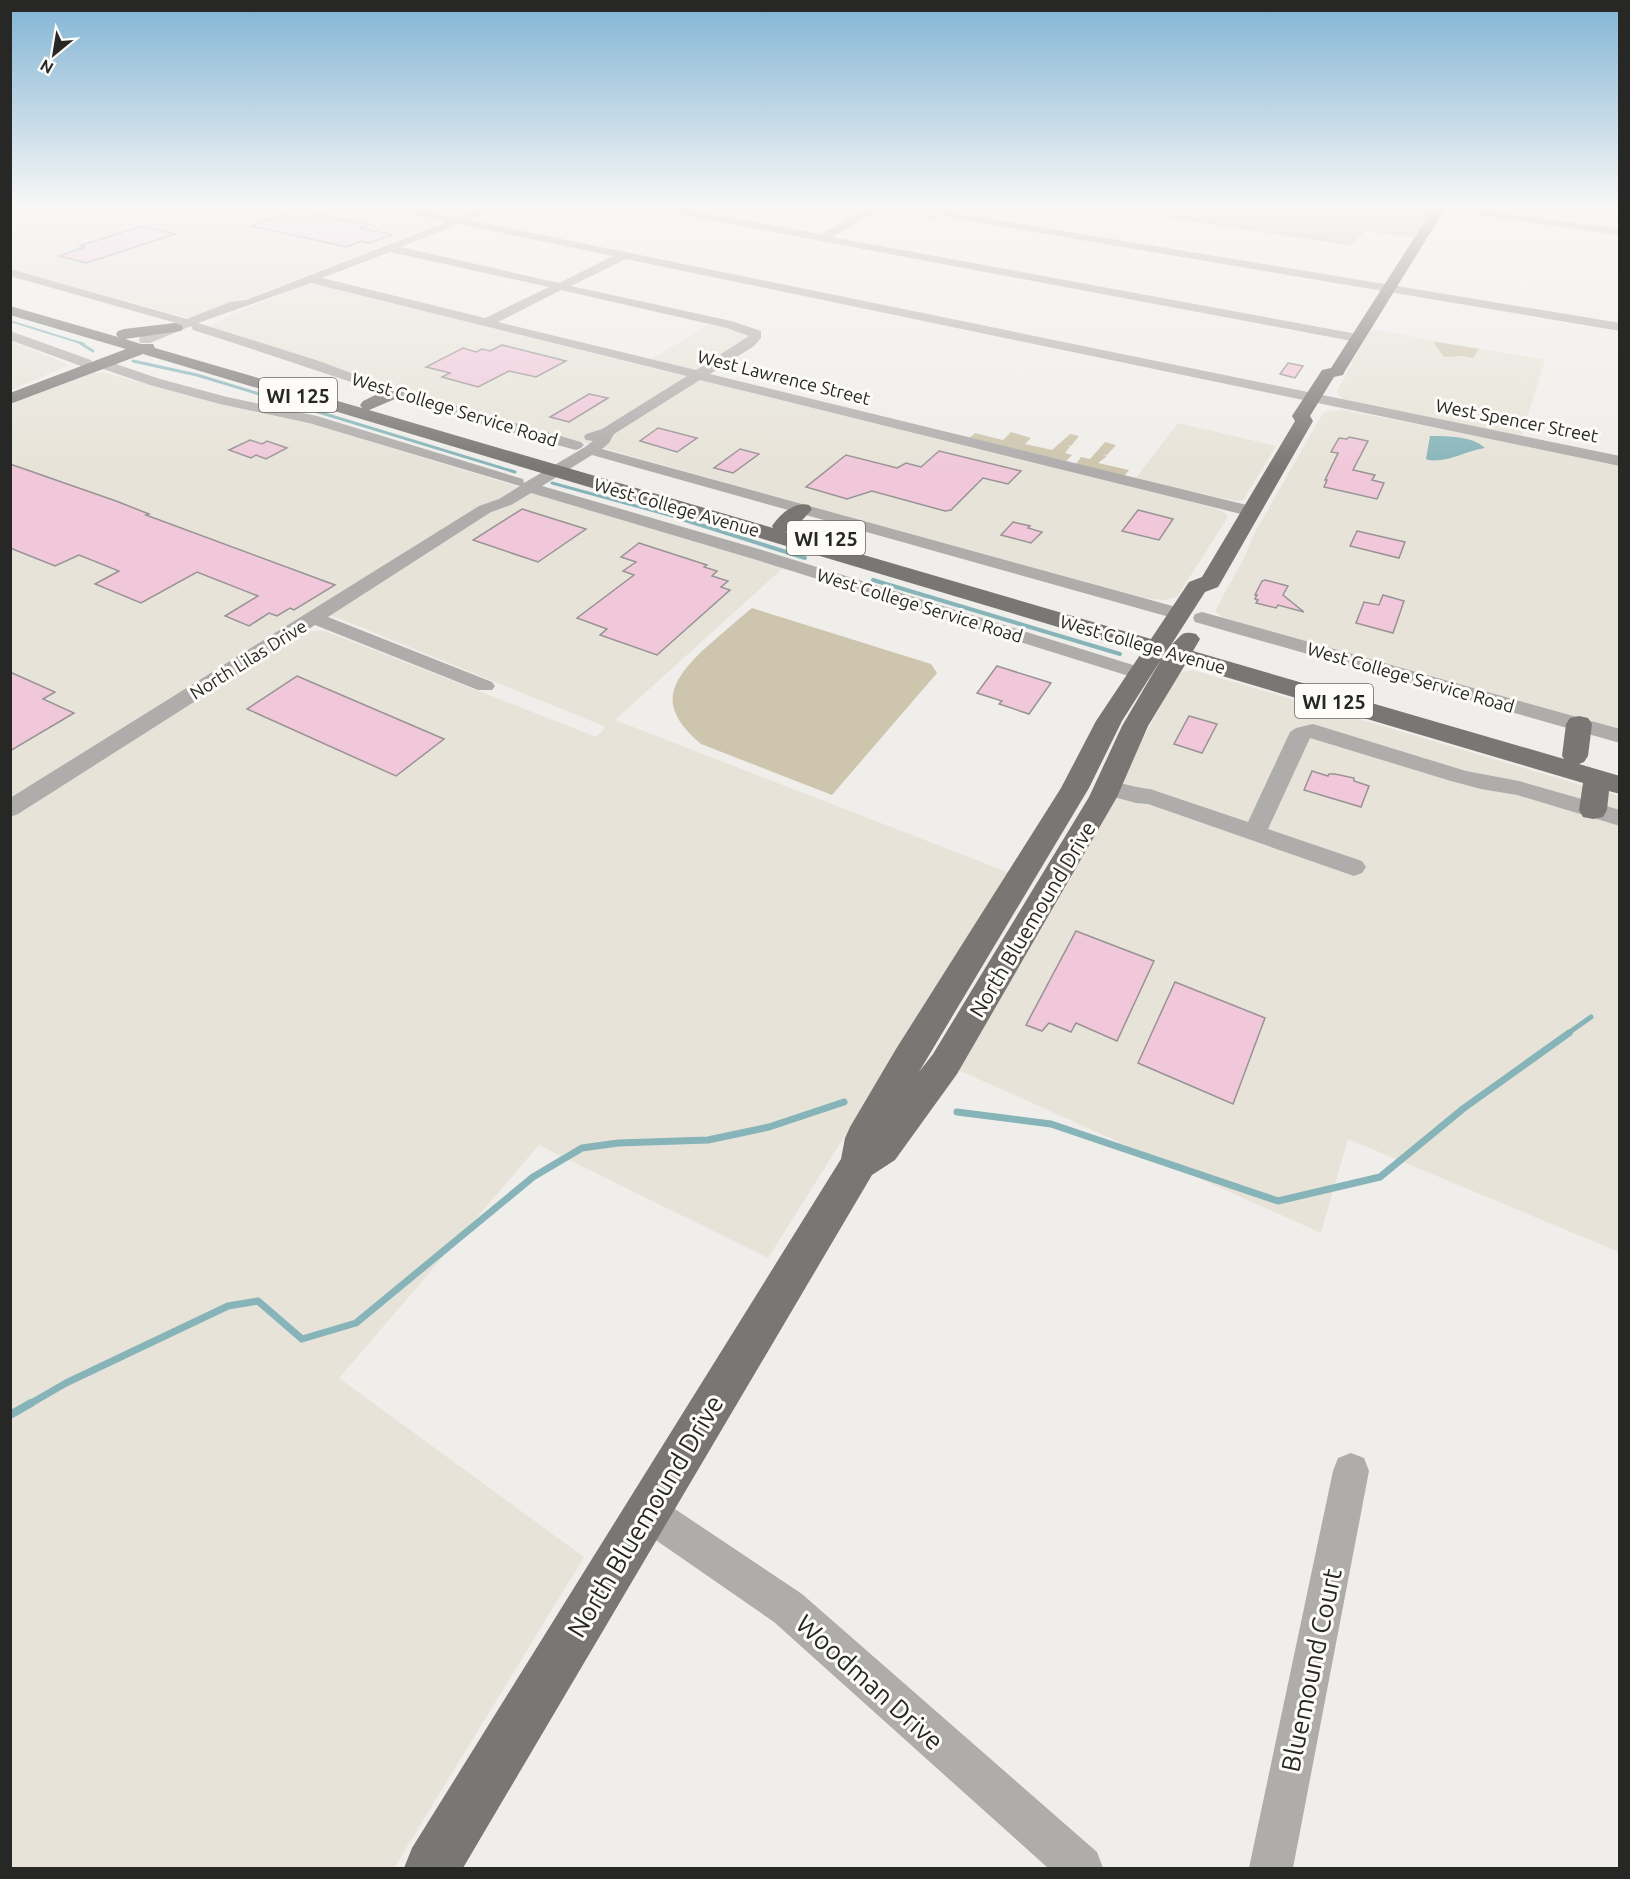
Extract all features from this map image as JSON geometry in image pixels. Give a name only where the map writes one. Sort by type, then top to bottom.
[{"type":"main road","points":[[1170,645],[1180,614],[1197,587],[1210,582],[1304,422],[1314,419],[1319,401],[1341,377],[1337,371],[1385,295]]},
{"type":"main road","name":"West College Avenue","points":[[10,301],[143,344],[564,459],[849,558],[1575,756],[1612,777]]},
{"type":"main road","name":"West College Avenue","points":[[10,310],[564,459],[1170,645],[1612,777]]},
{"type":"main road","points":[[10,399],[187,326]]},
{"type":"main road","points":[[10,392],[100,363],[143,344]]},
{"type":"main road","points":[[369,405],[394,393]]},
{"type":"main road","points":[[782,526],[802,509]]},
{"type":"main road","points":[[829,577],[849,558]]},
{"type":"main road","points":[[1170,645],[1202,618],[1217,591],[1210,582]]},
{"type":"main road","name":"North Bluemound Drive","points":[[432,1869],[859,1163],[863,1138],[908,1059],[1075,788],[1106,728],[1139,673],[1170,645]]},
{"type":"main road","name":"North Bluemound Drive","points":[[859,1163],[882,1148],[945,1064],[1113,776],[1170,645]]},
{"type":"main road","points":[[1575,756],[1579,724]]},
{"type":"main road","points":[[1106,728],[1110,744],[1095,776],[1113,776]]},
{"type":"main road","points":[[1593,810],[1612,777]]},
{"type":"street","name":"West College Service Road","points":[[84,295],[289,355],[564,459],[802,509],[1180,614]]},
{"type":"street","points":[[143,344],[187,326],[244,308],[248,303],[269,295]]},
{"type":"street","name":"West Lawrence Street","points":[[375,295],[1250,511]]},
{"type":"street","points":[[487,322],[542,295]]},
{"type":"street","name":"North Lilas Drive","points":[[10,808],[485,509],[505,502],[523,484],[564,459],[604,440],[607,432],[757,335],[748,329],[597,295]]},
{"type":"street","name":"West Spencer Street","points":[[815,295],[1225,380],[1245,387],[1390,418],[1407,418],[1620,461]]},
{"type":"street","points":[[1123,295],[1358,339]]},
{"type":"street","points":[[1423,295],[1620,327]]},
{"type":"street","name":"West College Service Road","points":[[10,335],[155,382],[215,398],[312,419],[1139,673]]},
{"type":"street","points":[[314,618],[485,686]]},
{"type":"street","name":"West College Service Road","points":[[1202,618],[1620,736]]},
{"type":"street","points":[[1255,833],[1289,754],[1300,735],[1308,732],[1317,732],[1481,782],[1519,788],[1620,818]]},
{"type":"street","points":[[1113,776],[1150,797],[1354,867]]},
{"type":"street","name":"Bluemound Court","points":[[1271,1869],[1351,1471]]},
{"type":"street","name":"Woodman Drive","points":[[647,1512],[788,1608],[1081,1869]]},
{"type":"shaded area","points":[[104,295],[256,295],[189,318]]},
{"type":"shaded area","points":[[280,295],[362,295],[1214,508],[1224,512],[1228,517],[1177,597],[1165,600],[1144,598],[1104,590],[392,388],[213,327],[213,324]]},
{"type":"shaded area","points":[[710,324],[753,335],[695,370],[651,359]]},
{"type":"shaded area","points":[[1370,329],[1545,360],[1521,438],[1345,400],[1339,396],[1337,391]]},
{"type":"shaded area","points":[[11,341],[65,363],[67,366],[11,390]]},
{"type":"shaded area","points":[[1434,343],[1479,349],[1473,358],[1444,357]]},
{"type":"shaded area","points":[[103,372],[220,404],[300,420],[783,568],[615,720],[1010,873],[768,1258],[539,1145],[339,1378],[584,1557],[394,1868],[11,1868],[11,404],[93,373]],"holes":[[[314,609],[606,727],[596,737],[325,631],[309,631],[294,637]]]},
{"type":"shaded area","points":[[1344,410],[1619,464],[1619,729],[1251,626],[1222,617],[1215,611],[1245,556],[1254,534],[1323,413]]},
{"type":"shaded area","points":[[1178,423],[1276,446],[1243,500],[1236,501],[1135,479]]},
{"type":"shaded area","points":[[1011,432],[1031,438],[1025,444],[1052,450],[1070,434],[1079,436],[1071,446],[1067,445],[1070,447],[1065,453],[1072,455],[1066,461],[969,438],[975,433],[1003,440]]},
{"type":"shaded area","points":[[1105,442],[1116,445],[1107,455],[1101,454],[1107,456],[1098,463],[1129,470],[1124,476],[1076,464],[1081,457],[1090,459]]},
{"type":"shaded area","points":[[752,608],[931,664],[937,673],[832,795],[701,744],[679,720],[673,698],[681,675],[702,651]]},
{"type":"shaded area","points":[[1193,670],[1619,796],[1619,1252],[1348,1139],[1321,1233],[954,1068],[1175,680],[1181,672]]},
{"type":"water","points":[[1430,436],[1467,439],[1485,448],[1449,458],[1428,460],[1426,459]]},
{"type":"building","points":[[502,345],[566,361],[536,377],[509,371],[478,387],[442,377],[450,373],[426,367],[463,348],[476,352],[482,349],[490,351]]},
{"type":"building","points":[[1288,363],[1303,366],[1295,378],[1280,374]]},
{"type":"building","points":[[589,394],[608,398],[569,422],[550,417]]},
{"type":"building","points":[[658,428],[697,438],[677,452],[640,441]]},
{"type":"building","points":[[1349,437],[1368,441],[1353,470],[1375,475],[1372,480],[1384,483],[1377,499],[1324,487],[1338,453],[1331,452],[1339,438]]},
{"type":"building","points":[[250,440],[262,444],[267,441],[287,448],[266,459],[256,455],[251,458],[229,450]]},
{"type":"building","points":[[740,449],[759,454],[733,473],[714,468]]},
{"type":"building","points":[[939,451],[1021,471],[1008,484],[983,478],[951,510],[945,511],[872,491],[847,499],[806,487],[846,455],[897,468],[906,463],[921,467]]},
{"type":"building","points":[[10,464],[116,501],[149,514],[146,515],[335,585],[294,610],[290,608],[277,616],[269,613],[249,626],[225,616],[258,596],[197,572],[141,603],[95,584],[119,571],[79,555],[55,566],[10,548]]},
{"type":"building","points":[[522,509],[586,529],[538,562],[473,540]]},
{"type":"building","points":[[1138,510],[1173,519],[1159,540],[1122,531]]},
{"type":"building","points":[[1013,522],[1042,532],[1031,543],[1001,535]]},
{"type":"building","points":[[1357,531],[1405,542],[1399,558],[1350,546]]},
{"type":"building","points":[[639,543],[707,565],[704,567],[717,571],[712,576],[728,581],[721,587],[730,590],[657,655],[600,635],[607,629],[577,618],[634,575],[623,571],[636,562],[621,557]]},
{"type":"building","points":[[1262,581],[1288,586],[1283,595],[1304,612],[1278,605],[1276,608],[1256,603],[1258,600],[1255,599],[1257,595],[1255,595]]},
{"type":"building","points":[[1383,595],[1404,601],[1393,633],[1356,623],[1364,602],[1379,605]]},
{"type":"building","points":[[997,666],[1051,683],[1029,714],[999,704],[1002,701],[977,693]]},
{"type":"building","points":[[10,672],[55,692],[43,699],[74,713],[10,751]]},
{"type":"building","points":[[297,676],[444,739],[396,776],[247,709]]},
{"type":"building","points":[[1189,716],[1217,724],[1202,753],[1174,744]]},
{"type":"building","points":[[1312,771],[1328,776],[1335,774],[1354,778],[1354,781],[1369,786],[1361,807],[1304,790]]},
{"type":"building","points":[[1076,931],[1154,961],[1117,1041],[1076,1023],[1071,1032],[1049,1023],[1042,1031],[1026,1025]]},
{"type":"building","points":[[1175,982],[1265,1018],[1233,1104],[1138,1063]]},
{"type":"waterway","points":[[10,321],[84,344]]},
{"type":"waterway","points":[[80,343],[93,351]]},
{"type":"waterway","points":[[133,361],[197,375],[515,472]]},
{"type":"waterway","points":[[552,483],[687,520]]},
{"type":"waterway","points":[[682,519],[805,558]]},
{"type":"waterway","points":[[873,580],[1120,654]]},
{"type":"waterway","points":[[1567,1034],[1591,1017]]},
{"type":"waterway","points":[[957,1112],[1051,1124],[1278,1201],[1380,1177],[1464,1108],[1569,1033]]},
{"type":"waterway","points":[[28,1405],[66,1383],[228,1306],[258,1301],[302,1339],[356,1323],[533,1177],[582,1148],[618,1143],[708,1140],[769,1127],[844,1102]]},
{"type":"waterway","points":[[10,1415],[31,1403]]}]
